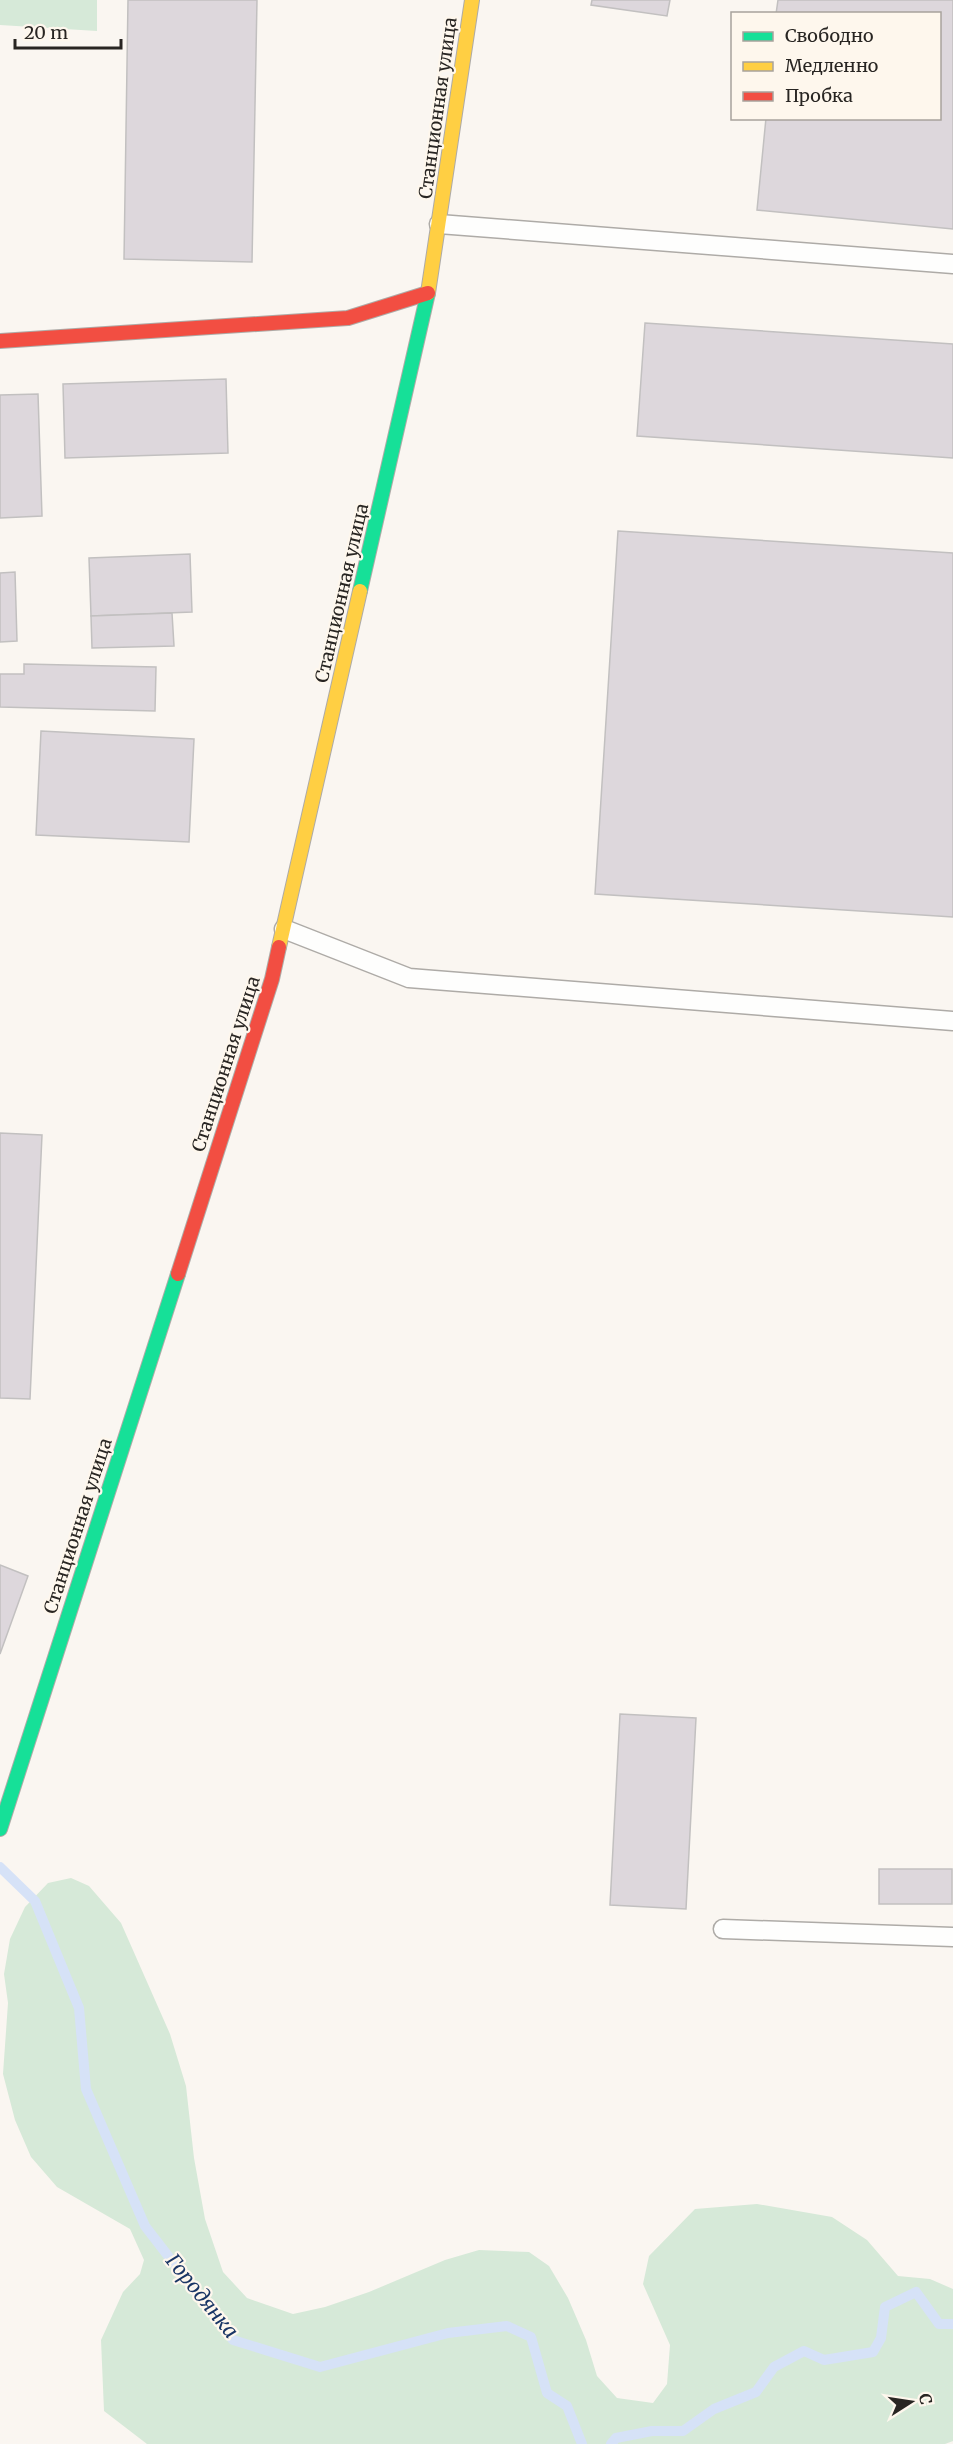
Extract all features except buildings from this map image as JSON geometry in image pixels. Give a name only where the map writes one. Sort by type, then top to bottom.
[{"type":"street","name":"Станционная улица","points":[[0,1829],[272,978],[428,293],[472,0]]},
{"type":"street","points":[[0,341],[348,318],[428,293]]},
{"type":"lane","points":[[439,224],[953,264]]},
{"type":"lane","points":[[284,929],[409,978],[953,1021]]},
{"type":"lane","points":[[723,1929],[953,1937]]},
{"type":"green space","points":[[0,0],[97,0],[97,31],[0,25]]},
{"type":"green space","points":[[71,1878],[89,1886],[121,1923],[170,2034],[186,2086],[194,2158],[205,2219],[223,2272],[247,2298],[293,2314],[325,2307],[369,2292],[445,2260],[479,2250],[529,2252],[549,2266],[568,2298],[586,2340],[597,2376],[617,2398],[653,2403],[667,2384],[670,2345],[643,2284],[649,2256],[695,2209],[757,2204],[832,2217],[867,2240],[898,2276],[930,2279],[953,2289],[953,2441],[945,2444],[147,2444],[104,2411],[101,2340],[123,2292],[140,2274],[144,2260],[130,2229],[57,2187],[31,2157],[15,2120],[3,2074],[8,2003],[4,1974],[10,1939],[25,1907],[48,1883]]},
{"type":"waterway","name":"Городянка","points":[[0,1867],[35,1901],[79,2008],[86,2089],[145,2226],[233,2340],[320,2367],[448,2333],[507,2326],[531,2337],[547,2393],[567,2406],[582,2444]]},
{"type":"waterway","name":"Городянка","points":[[611,2444],[616,2438],[652,2431],[683,2431],[714,2409],[756,2392],[774,2367],[804,2351],[824,2360],[873,2352],[881,2338],[885,2307],[916,2292],[939,2324],[953,2324]]},
{"type":"traffic: fast","points":[[360,591],[428,293]]},
{"type":"traffic: fast","points":[[0,1829],[178,1274]]},
{"type":"traffic: slow","points":[[428,293],[472,0]]},
{"type":"traffic: slow","points":[[279,947],[360,591]]},
{"type":"traffic: jam","points":[[0,341],[348,318],[428,293]]},
{"type":"traffic: jam","points":[[178,1274],[272,979],[279,947]]}]
